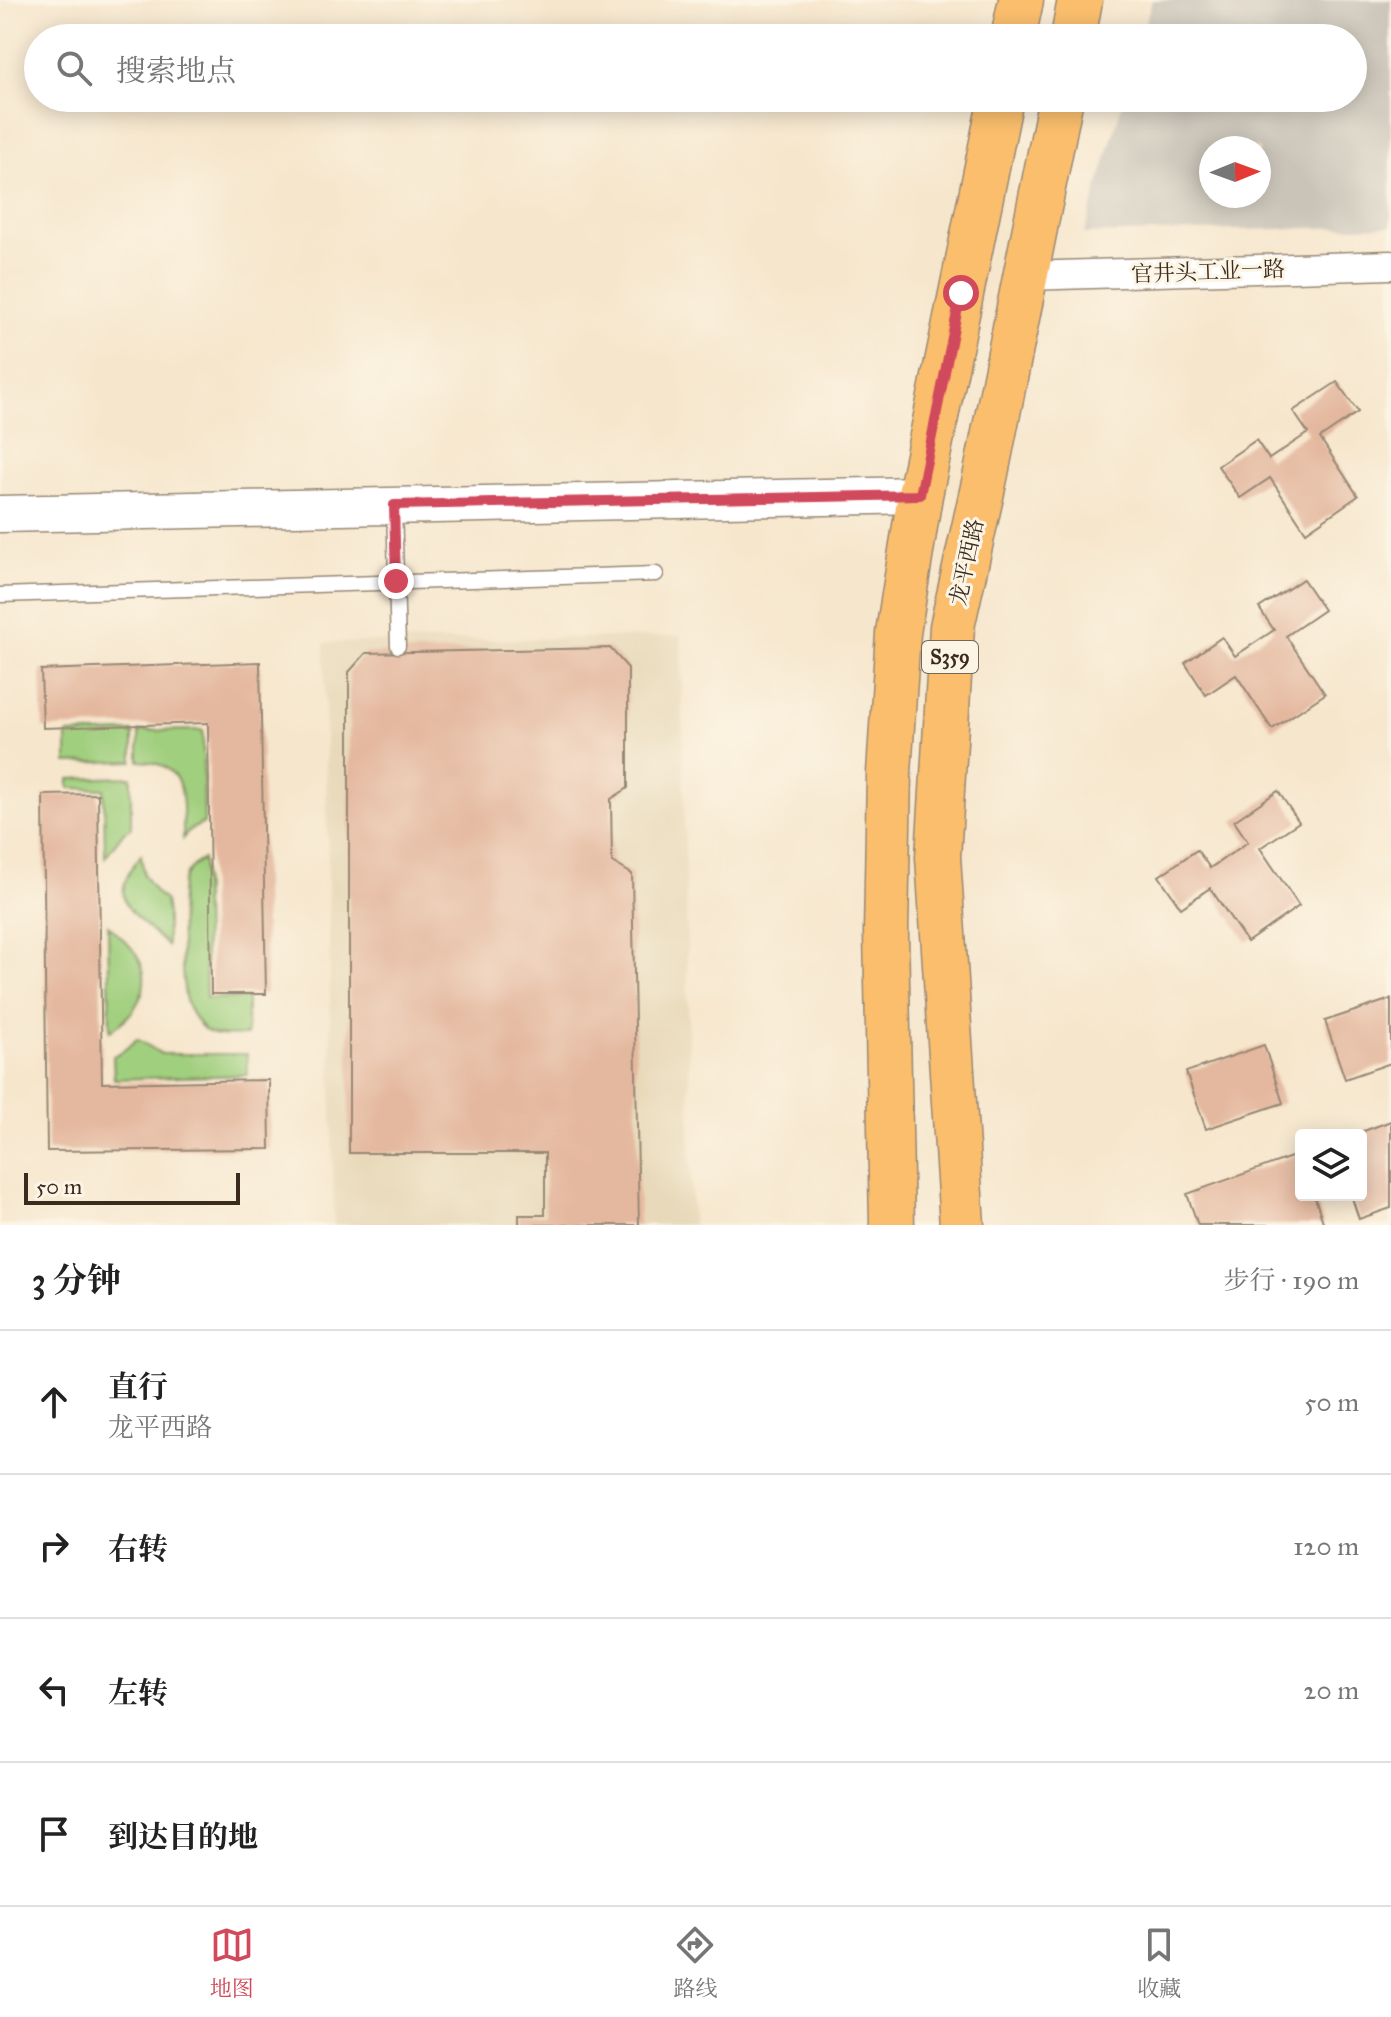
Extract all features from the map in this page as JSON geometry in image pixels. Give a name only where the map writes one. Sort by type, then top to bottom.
[{"type":"main road","points":[[1016,24],[1021,0]]},
{"type":"main road","points":[[1076,24],[1080,0]]},
{"type":"main road","name":"S359","points":[[892,1225],[886,933],[889,773],[898,633],[920,495],[998,112]]},
{"type":"main road","name":"龙平西路","points":[[962,1225],[938,857],[952,627],[1058,112]]},
{"type":"street","name":"官井头工业一路","points":[[1025,276],[1391,265]]},
{"type":"street","points":[[0,514],[920,495]]},
{"type":"lane","points":[[394,505],[398,646]]},
{"type":"lane","points":[[0,595],[656,574]]},
{"type":"shaded area","points":[[1152,0],[1391,0],[1391,226],[1084,234],[1120,112],[1367,112],[1367,24],[1145,24]]},
{"type":"shaded area","points":[[681,636],[692,1225],[334,1225],[324,643]]},
{"type":"green space","points":[[203,730],[204,823],[189,830],[183,839],[180,786],[167,768],[139,761],[139,731]]},
{"type":"green space","points":[[133,732],[133,761],[67,763],[67,734]]},
{"type":"green space","points":[[131,777],[131,828],[124,832],[105,857],[104,789],[69,788],[69,779]]},
{"type":"green space","points":[[141,855],[144,875],[165,901],[167,946],[134,915],[124,896],[124,885]]},
{"type":"green space","points":[[203,859],[206,998],[247,998],[247,1035],[209,1033],[197,1022],[187,1004],[182,962],[181,890],[188,871]]},
{"type":"green space","points":[[108,925],[135,953],[143,968],[144,979],[143,990],[134,1009],[110,1031]]},
{"type":"green space","points":[[137,1039],[162,1054],[247,1054],[247,1075],[114,1079],[113,1056]]},
{"type":"building","points":[[1337,382],[1358,412],[1320,438],[1358,496],[1306,532],[1270,478],[1240,498],[1218,466],[1256,440],[1269,459],[1308,433],[1293,411]]},
{"type":"building","points":[[1303,579],[1324,610],[1286,636],[1325,694],[1272,729],[1236,675],[1206,695],[1185,663],[1222,637],[1235,656],[1274,630],[1259,608]]},
{"type":"building","points":[[610,648],[628,668],[628,788],[611,799],[612,862],[632,874],[639,1225],[519,1225],[519,1215],[545,1215],[545,1153],[349,1153],[349,672],[366,653]]},
{"type":"building","points":[[260,662],[266,994],[211,994],[208,723],[43,728],[41,670]]},
{"type":"building","points":[[1278,791],[1299,822],[1260,848],[1299,906],[1247,942],[1210,888],[1181,908],[1159,876],[1197,850],[1210,868],[1248,842],[1234,821]]},
{"type":"building","points":[[98,794],[102,1083],[269,1080],[270,1149],[47,1151],[43,795]]},
{"type":"building","points":[[1391,999],[1391,1063],[1345,1079],[1325,1021]]},
{"type":"building","points":[[1264,1045],[1283,1103],[1206,1129],[1186,1072]]},
{"type":"building","points":[[1391,1121],[1391,1208],[1359,1219],[1353,1201],[1367,1201],[1367,1130]]},
{"type":"building","points":[[1295,1156],[1295,1201],[1316,1201],[1324,1225],[1198,1225],[1187,1194]]},
{"type":"route","points":[[396,581],[394,505],[920,495],[961,293]]}]
